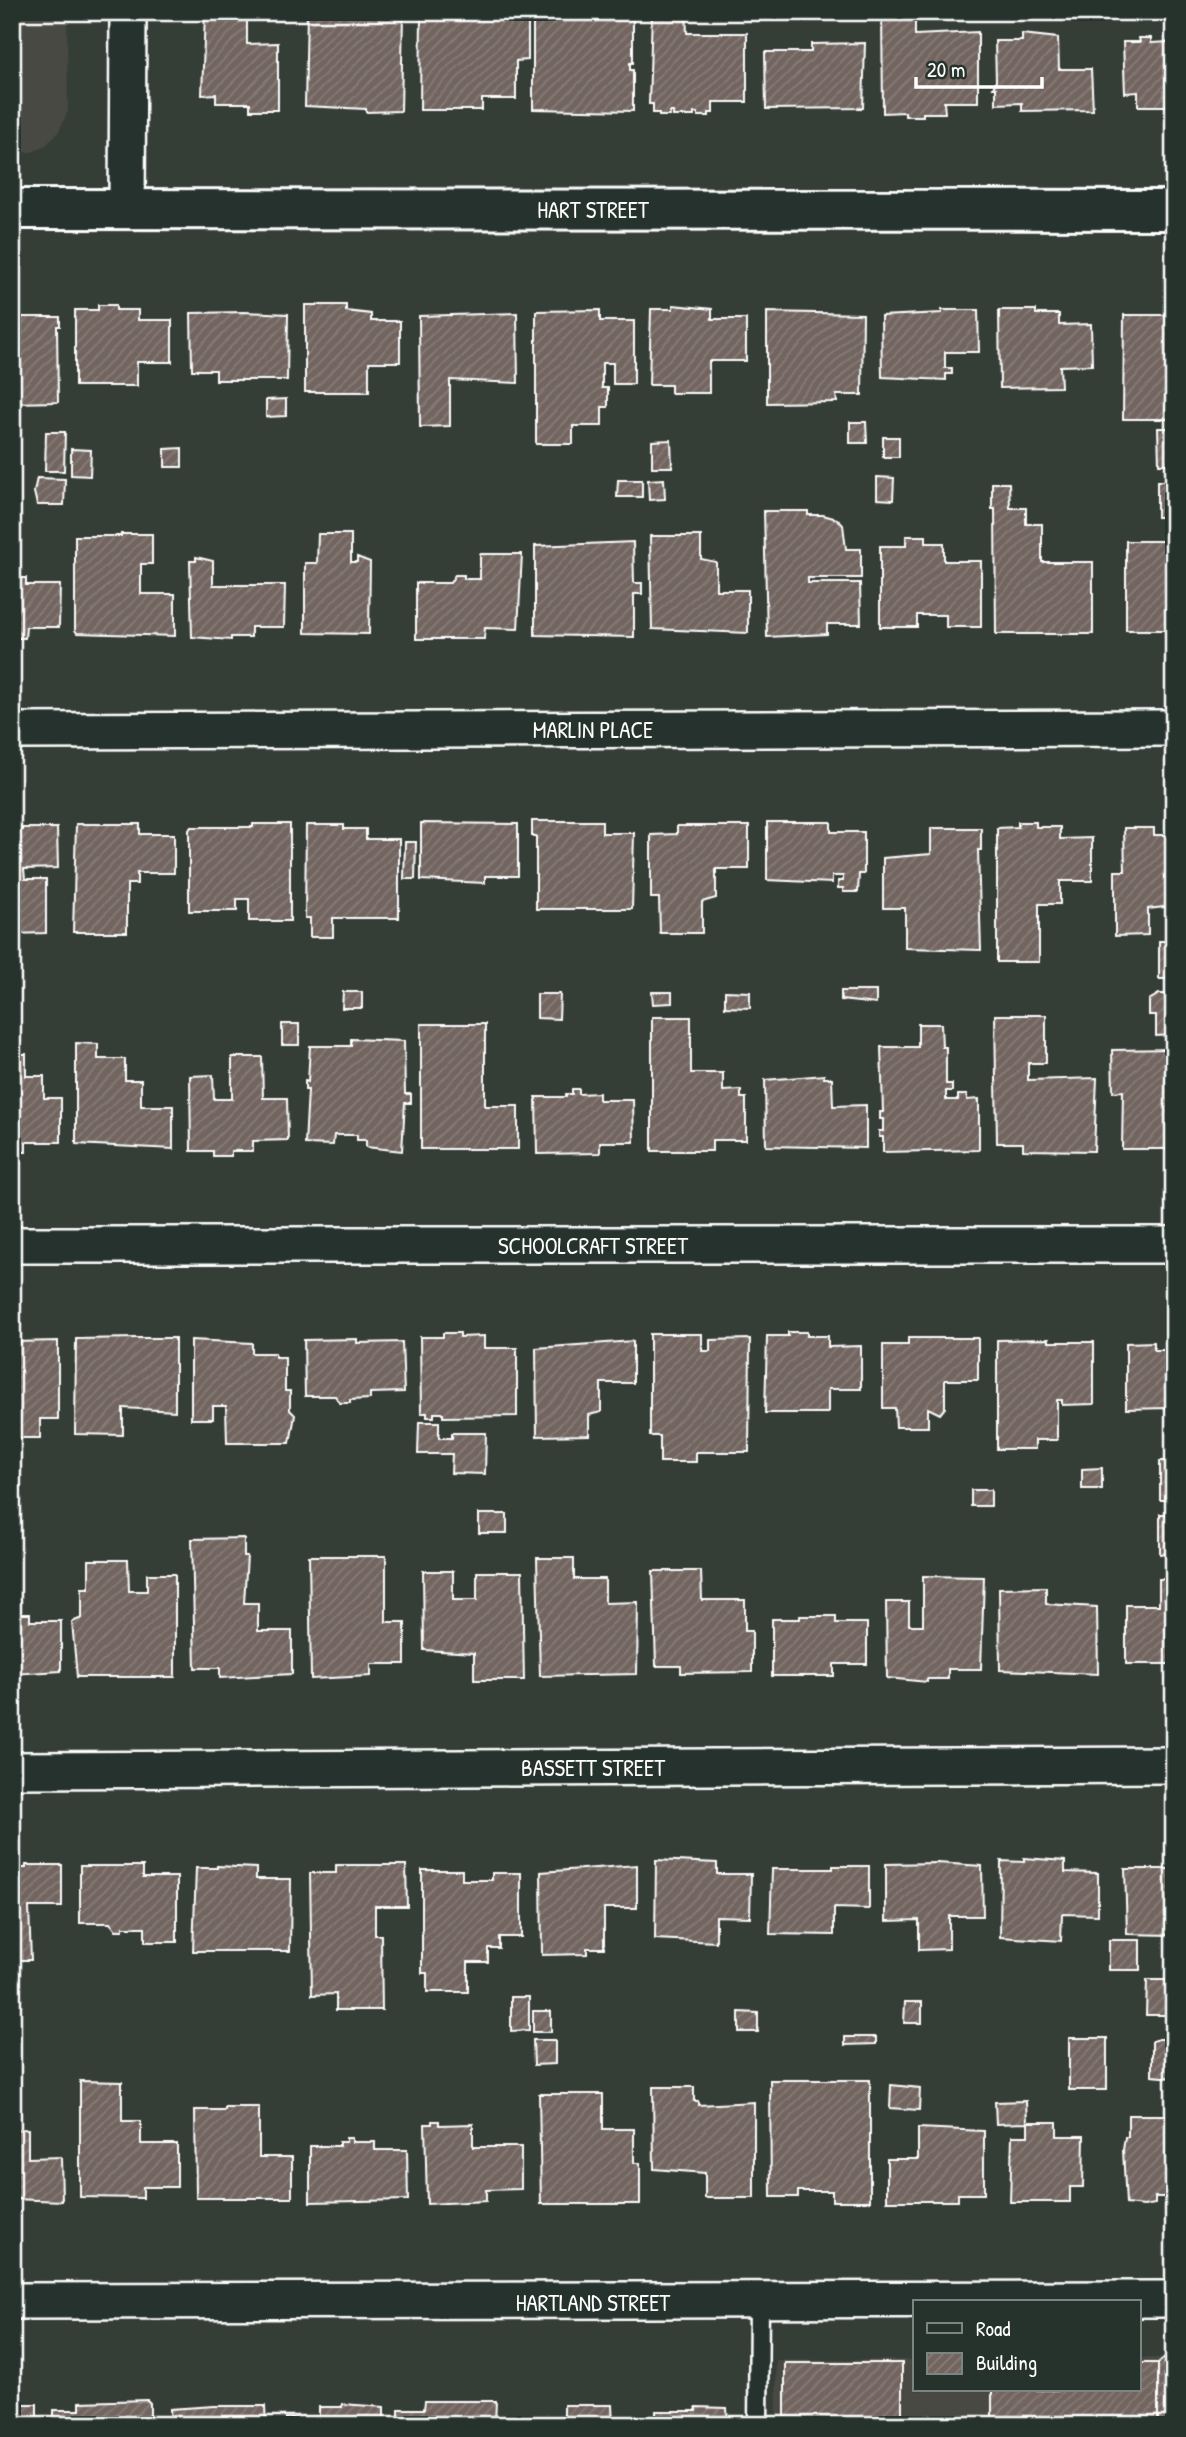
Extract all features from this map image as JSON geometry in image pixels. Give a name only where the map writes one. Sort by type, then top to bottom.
[{"type":"street","points":[[127,209],[128,12]]},
{"type":"street","name":"HART STREET","points":[[12,209],[1174,210]]},
{"type":"street","name":"MARLIN PLACE","points":[[12,731],[1174,728]]},
{"type":"street","name":"SCHOOLCRAFT STREET","points":[[12,1245],[1174,1245]]},
{"type":"street","name":"BASSETT STREET","points":[[12,1770],[1174,1765]]},
{"type":"street","name":"HARTLAND STREET","points":[[1036,2300],[1174,2299]]},
{"type":"street","name":"HARTLAND STREET","points":[[12,2301],[913,2301]]},
{"type":"lane","points":[[758,2425],[759,2302]]},
{"type":"shaded area","points":[[12,12],[67,12],[68,111],[58,133],[45,146],[32,152],[12,153]]},
{"type":"shaded area","points":[[1140,2358],[1174,2358],[1174,2425],[777,2425],[776,2360],[913,2360],[913,2392],[1140,2392]]},
{"type":"building","points":[[205,12],[247,12],[247,44],[278,43],[278,110],[250,110],[250,103],[216,103],[216,94],[202,95]]},
{"type":"building","points":[[307,12],[403,14],[401,111],[366,112],[366,109],[305,106]]},
{"type":"building","points":[[421,12],[528,12],[528,60],[516,61],[516,99],[482,99],[482,110],[420,110]]},
{"type":"building","points":[[652,12],[686,12],[687,33],[747,33],[747,102],[713,102],[713,113],[709,113],[709,116],[698,116],[698,113],[694,113],[694,116],[673,116],[673,112],[670,112],[670,116],[659,116],[659,113],[653,113],[653,104],[649,104]]},
{"type":"building","points":[[882,12],[915,12],[915,35],[978,32],[978,102],[944,102],[945,113],[923,113],[923,116],[905,116],[905,112],[883,113]]},
{"type":"building","points":[[533,13],[633,13],[633,63],[630,63],[630,70],[633,70],[633,111],[533,109]]},
{"type":"building","points":[[1171,31],[1174,31],[1174,106],[1138,106],[1138,92],[1125,93],[1123,42],[1140,42],[1139,38],[1151,38],[1151,43],[1171,42]]},
{"type":"building","points":[[1022,34],[1058,38],[1059,69],[1091,69],[1093,110],[1022,111],[1022,103],[996,104],[996,88],[993,88],[996,81],[995,41],[1022,41]]},
{"type":"building","points":[[865,43],[863,108],[766,109],[765,52],[811,52],[811,44]]},
{"type":"building","points":[[98,305],[116,305],[116,310],[138,310],[138,320],[172,320],[172,362],[137,362],[137,386],[75,386],[75,310],[98,310]]},
{"type":"building","points":[[305,305],[346,305],[346,311],[371,314],[371,321],[400,321],[400,362],[369,362],[369,392],[305,392]]},
{"type":"building","points":[[673,305],[712,309],[712,319],[746,319],[746,361],[709,361],[709,393],[671,393],[671,385],[649,385],[651,309],[673,309]]},
{"type":"building","points":[[600,310],[600,321],[634,321],[634,384],[613,384],[613,363],[602,363],[602,388],[608,388],[608,407],[602,407],[602,426],[573,426],[573,444],[536,444],[536,311]]},
{"type":"building","points":[[942,310],[978,310],[979,352],[945,352],[945,368],[952,368],[952,374],[946,374],[946,380],[882,377],[881,316],[942,313]]},
{"type":"building","points":[[999,310],[1036,310],[1036,314],[1059,314],[1059,325],[1091,324],[1092,365],[1060,366],[1061,387],[1000,388]]},
{"type":"building","points":[[767,312],[863,314],[862,395],[836,395],[837,402],[767,403]]},
{"type":"building","points":[[191,313],[288,314],[287,380],[216,380],[216,370],[192,370]]},
{"type":"building","points":[[517,313],[518,383],[450,380],[450,426],[420,427],[419,316]]},
{"type":"building","points":[[1124,315],[1174,315],[1173,419],[1123,419]]},
{"type":"building","points":[[60,317],[60,326],[57,326],[58,402],[12,403],[12,319]]},
{"type":"building","points":[[286,399],[286,416],[266,417],[266,400]]},
{"type":"building","points":[[850,422],[866,422],[867,443],[850,443]]},
{"type":"building","points":[[1158,428],[1174,428],[1174,464],[1159,464]]},
{"type":"building","points":[[46,432],[65,432],[64,471],[45,471]]},
{"type":"building","points":[[883,437],[899,437],[899,457],[883,457]]},
{"type":"building","points":[[671,440],[672,467],[652,467],[652,441]]},
{"type":"building","points":[[182,448],[182,467],[165,467],[165,449]]},
{"type":"building","points":[[71,449],[91,450],[90,476],[71,475]]},
{"type":"building","points":[[1171,473],[1174,517],[1157,517],[1157,481],[1171,481]]},
{"type":"building","points":[[877,477],[894,478],[893,500],[877,499]]},
{"type":"building","points":[[37,478],[65,479],[64,505],[37,505],[34,492]]},
{"type":"building","points":[[664,479],[665,499],[649,500],[648,480]]},
{"type":"building","points":[[618,480],[642,480],[642,497],[617,497]]},
{"type":"building","points":[[992,483],[1009,483],[1010,508],[1026,508],[1026,524],[1042,524],[1042,562],[1093,562],[1093,634],[996,634],[995,509],[992,509]]},
{"type":"building","points":[[764,511],[808,511],[808,515],[837,519],[843,525],[846,549],[861,549],[861,578],[808,578],[808,583],[860,583],[861,624],[827,624],[827,634],[767,637]]},
{"type":"building","points":[[152,534],[152,564],[141,564],[141,594],[175,594],[175,636],[77,633],[75,630],[75,536]]},
{"type":"building","points":[[318,534],[351,534],[351,562],[357,562],[357,557],[370,562],[369,634],[305,633],[305,563],[317,563]]},
{"type":"building","points":[[650,536],[701,536],[701,559],[716,562],[716,590],[748,590],[748,633],[652,629]]},
{"type":"building","points":[[906,536],[926,536],[926,543],[944,543],[944,561],[981,561],[981,627],[946,627],[946,615],[917,615],[917,627],[880,627],[880,546],[906,546]]},
{"type":"building","points":[[1126,541],[1174,541],[1174,630],[1126,630]]},
{"type":"building","points":[[633,542],[634,583],[642,583],[642,594],[634,594],[634,637],[535,635],[535,546]]},
{"type":"building","points":[[480,554],[522,554],[518,629],[485,628],[484,639],[416,639],[416,583],[450,583],[455,575],[464,575],[464,579],[480,579]]},
{"type":"building","points":[[12,557],[17,557],[17,578],[26,578],[26,585],[60,585],[59,627],[26,627],[25,638],[12,638]]},
{"type":"building","points":[[196,557],[213,561],[213,585],[285,585],[284,627],[251,627],[251,637],[231,637],[231,640],[192,637],[190,561],[196,561]]},
{"type":"building","points":[[532,821],[602,821],[602,833],[634,833],[632,909],[536,909],[536,836],[532,836]]},
{"type":"building","points":[[767,822],[831,822],[831,832],[864,832],[864,874],[859,874],[858,892],[843,892],[843,888],[838,888],[838,881],[843,881],[843,876],[832,876],[832,883],[767,880]]},
{"type":"building","points":[[1018,822],[1036,822],[1036,827],[1060,827],[1060,839],[1092,838],[1092,881],[1060,881],[1060,904],[1039,904],[1039,962],[997,962],[997,828],[1018,827]]},
{"type":"building","points":[[421,823],[518,824],[518,876],[485,876],[485,883],[421,880]]},
{"type":"building","points":[[76,824],[140,824],[140,834],[174,834],[174,873],[137,873],[137,884],[127,884],[127,932],[73,932]]},
{"type":"building","points":[[253,824],[290,824],[290,921],[249,921],[249,899],[237,899],[237,911],[189,911],[191,827],[253,827]]},
{"type":"building","points":[[306,825],[344,825],[344,829],[366,829],[366,839],[399,839],[399,918],[333,918],[333,937],[310,937],[310,918],[305,918]]},
{"type":"building","points":[[677,826],[749,826],[749,869],[716,869],[716,898],[702,902],[702,933],[660,933],[659,898],[651,898],[651,835],[677,834]]},
{"type":"building","points":[[57,828],[58,868],[24,869],[25,879],[46,879],[46,933],[12,934],[12,830]]},
{"type":"building","points":[[931,828],[981,828],[981,850],[978,850],[981,950],[905,948],[905,908],[883,908],[883,858],[931,854]]},
{"type":"building","points":[[1124,828],[1154,828],[1154,835],[1174,835],[1173,906],[1148,909],[1148,935],[1115,936],[1115,871],[1125,871]]},
{"type":"building","points":[[405,842],[416,842],[415,879],[404,879]]},
{"type":"building","points":[[1159,941],[1174,941],[1174,987],[1168,987],[1168,979],[1159,979]]},
{"type":"building","points":[[725,991],[750,992],[750,1008],[725,1007]]},
{"type":"building","points":[[841,991],[876,991],[876,1004],[841,1000]]},
{"type":"building","points":[[343,992],[362,992],[362,1008],[342,1008]]},
{"type":"building","points":[[652,992],[672,992],[672,1003],[653,1004]]},
{"type":"building","points":[[537,994],[560,994],[559,1019],[537,1018]]},
{"type":"building","points":[[1159,994],[1174,994],[1174,1035],[1156,1036],[1156,1015],[1149,1015],[1149,1000]]},
{"type":"building","points":[[995,1015],[1046,1015],[1046,1063],[1028,1063],[1028,1080],[1097,1078],[1094,1151],[1023,1150],[1023,1143],[997,1143]]},
{"type":"building","points":[[652,1017],[691,1017],[691,1073],[723,1073],[723,1091],[741,1090],[741,1098],[746,1098],[746,1140],[712,1140],[712,1151],[652,1151]]},
{"type":"building","points":[[282,1024],[299,1024],[299,1045],[282,1045]]},
{"type":"building","points":[[421,1024],[485,1024],[485,1106],[518,1106],[518,1149],[421,1149]]},
{"type":"building","points":[[918,1024],[941,1024],[942,1047],[946,1047],[946,1084],[952,1084],[952,1091],[946,1091],[946,1100],[958,1100],[958,1095],[967,1095],[967,1100],[979,1099],[979,1150],[883,1152],[883,1137],[879,1137],[879,1131],[883,1131],[883,1119],[880,1119],[880,1112],[883,1112],[881,1047],[918,1047]]},
{"type":"building","points":[[351,1039],[404,1041],[405,1094],[411,1094],[411,1103],[405,1103],[402,1151],[366,1147],[366,1140],[357,1140],[357,1135],[334,1135],[333,1145],[305,1144],[308,1090],[305,1090],[305,1081],[308,1082],[310,1046],[351,1046]]},
{"type":"building","points":[[76,1043],[98,1044],[98,1059],[125,1059],[125,1080],[141,1080],[141,1106],[173,1106],[173,1149],[76,1144]]},
{"type":"building","points":[[1174,1049],[1174,1149],[1122,1149],[1123,1091],[1113,1092],[1112,1050]]},
{"type":"building","points":[[12,1054],[26,1054],[26,1076],[44,1076],[44,1098],[61,1098],[61,1142],[26,1142],[26,1152],[12,1152]]},
{"type":"building","points":[[232,1057],[262,1057],[263,1098],[287,1098],[288,1140],[253,1141],[253,1151],[231,1151],[231,1156],[213,1156],[213,1151],[191,1151],[190,1076],[213,1075],[214,1099],[232,1099]]},
{"type":"building","points":[[824,1075],[824,1078],[832,1078],[833,1106],[866,1105],[866,1148],[766,1146],[765,1080]]},
{"type":"building","points":[[572,1089],[579,1089],[579,1094],[599,1093],[599,1100],[633,1100],[634,1142],[600,1142],[600,1153],[537,1154],[536,1097],[566,1097],[566,1094],[572,1094]]},
{"type":"building","points":[[788,1332],[828,1336],[828,1347],[861,1346],[861,1389],[828,1389],[828,1413],[765,1413],[767,1336],[788,1336]]},
{"type":"building","points":[[443,1333],[460,1333],[460,1337],[484,1336],[484,1348],[517,1348],[517,1416],[443,1417],[443,1413],[434,1413],[434,1417],[427,1417],[427,1413],[421,1413],[420,1337],[443,1337]]},
{"type":"building","points":[[650,1334],[702,1334],[702,1351],[710,1351],[710,1340],[750,1339],[749,1452],[696,1452],[696,1462],[660,1462],[660,1436],[650,1436]]},
{"type":"building","points":[[175,1338],[175,1411],[123,1408],[123,1435],[75,1434],[76,1339]]},
{"type":"building","points":[[908,1338],[978,1338],[978,1380],[945,1380],[945,1408],[940,1414],[928,1408],[928,1427],[896,1427],[895,1408],[883,1408],[883,1345],[908,1345]]},
{"type":"building","points":[[357,1339],[357,1343],[402,1342],[404,1392],[370,1393],[370,1399],[350,1400],[350,1403],[340,1403],[335,1396],[305,1396],[304,1340]]},
{"type":"building","points":[[1049,1339],[1049,1342],[1094,1342],[1094,1404],[1062,1405],[1062,1400],[1057,1400],[1057,1440],[1035,1440],[1035,1449],[997,1449],[997,1340]]},
{"type":"building","points":[[191,1340],[252,1343],[252,1353],[275,1353],[275,1357],[285,1357],[285,1391],[290,1391],[290,1410],[295,1415],[290,1443],[227,1443],[226,1406],[213,1406],[213,1419],[191,1419]]},
{"type":"building","points":[[58,1341],[58,1419],[40,1419],[40,1438],[12,1438],[12,1342]]},
{"type":"building","points":[[633,1341],[633,1383],[601,1383],[601,1412],[589,1415],[589,1435],[537,1436],[536,1348]]},
{"type":"building","points":[[1154,1342],[1154,1350],[1174,1350],[1174,1417],[1169,1417],[1169,1408],[1126,1409],[1126,1343]]},
{"type":"building","points":[[419,1422],[439,1422],[439,1438],[452,1438],[452,1433],[486,1433],[485,1474],[451,1473],[452,1454],[418,1454]]},
{"type":"building","points":[[1160,1461],[1174,1461],[1174,1500],[1160,1500]]},
{"type":"building","points":[[1102,1468],[1102,1489],[1082,1489],[1082,1469]]},
{"type":"building","points":[[971,1490],[991,1490],[991,1506],[971,1506]]},
{"type":"building","points":[[479,1514],[507,1514],[507,1533],[479,1533]]},
{"type":"building","points":[[1160,1514],[1174,1514],[1174,1553],[1160,1554]]},
{"type":"building","points":[[244,1538],[244,1556],[247,1556],[244,1603],[258,1603],[258,1631],[292,1631],[292,1674],[220,1678],[220,1668],[195,1668],[192,1539]]},
{"type":"building","points":[[309,1556],[386,1556],[386,1622],[405,1622],[405,1664],[371,1664],[371,1676],[311,1679]]},
{"type":"building","points":[[537,1558],[574,1558],[574,1579],[605,1579],[605,1603],[638,1602],[637,1674],[540,1676]]},
{"type":"building","points":[[89,1560],[128,1560],[129,1591],[147,1591],[147,1574],[175,1574],[175,1677],[77,1677],[72,1622],[82,1618],[82,1588],[89,1588]]},
{"type":"building","points":[[423,1571],[453,1571],[453,1600],[477,1600],[477,1572],[522,1572],[524,1680],[474,1680],[474,1653],[424,1650]]},
{"type":"building","points":[[653,1571],[701,1571],[702,1600],[745,1600],[745,1631],[752,1631],[752,1672],[681,1673],[681,1666],[656,1666]]},
{"type":"building","points":[[923,1576],[984,1577],[981,1669],[948,1669],[948,1679],[927,1679],[927,1682],[887,1678],[886,1602],[909,1602],[909,1625],[923,1625]]},
{"type":"building","points":[[1159,1579],[1174,1579],[1174,1664],[1126,1664],[1126,1605],[1159,1605]]},
{"type":"building","points":[[1046,1587],[1046,1604],[1097,1607],[1098,1674],[1000,1670],[999,1588]]},
{"type":"building","points":[[12,1614],[30,1614],[30,1621],[61,1621],[61,1671],[12,1674]]},
{"type":"building","points":[[800,1616],[836,1616],[836,1623],[867,1623],[867,1664],[834,1664],[834,1676],[772,1676],[772,1619],[800,1619]]},
{"type":"building","points":[[1024,1858],[1065,1861],[1065,1872],[1098,1873],[1098,1915],[1062,1914],[1061,1941],[1000,1937],[1001,1861],[1024,1862]]},
{"type":"building","points":[[656,1860],[717,1863],[717,1874],[751,1874],[750,1917],[716,1916],[716,1942],[655,1939]]},
{"type":"building","points":[[886,1864],[982,1866],[983,1916],[949,1916],[949,1949],[919,1950],[919,1920],[886,1921]]},
{"type":"building","points":[[26,1865],[62,1865],[62,1907],[29,1907],[31,1960],[12,1960],[12,1868],[26,1868]]},
{"type":"building","points":[[336,1865],[406,1865],[407,1906],[375,1906],[375,1935],[381,1935],[382,2010],[336,2010],[336,1994],[312,1995],[310,1873],[336,1873]]},
{"type":"building","points":[[637,1865],[637,1908],[604,1908],[604,1948],[587,1948],[587,1954],[542,1955],[541,1872]]},
{"type":"building","points":[[80,1866],[143,1866],[143,1877],[177,1877],[177,1942],[145,1942],[145,1927],[123,1927],[123,1930],[116,1930],[110,1923],[80,1923]]},
{"type":"building","points":[[833,1866],[869,1866],[869,1909],[834,1908],[834,1935],[770,1934],[772,1869],[833,1869]]},
{"type":"building","points":[[196,1868],[256,1868],[256,1879],[291,1879],[290,1951],[193,1951]]},
{"type":"building","points":[[1125,1869],[1174,1869],[1174,1944],[1170,1944],[1171,1935],[1127,1934]]},
{"type":"building","points":[[422,1870],[462,1870],[462,1880],[492,1880],[492,1873],[521,1873],[521,1937],[499,1937],[499,1948],[488,1948],[488,1962],[468,1962],[468,1992],[427,1992],[427,1973],[422,1973]]},
{"type":"building","points":[[1109,1940],[1140,1940],[1140,1970],[1109,1970]]},
{"type":"building","points":[[1147,1980],[1174,1980],[1174,2015],[1146,2015]]},
{"type":"building","points":[[511,1997],[529,1997],[529,2030],[511,2031]]},
{"type":"building","points":[[905,2002],[922,2002],[922,2023],[904,2023]]},
{"type":"building","points":[[533,2011],[551,2011],[551,2032],[533,2032]]},
{"type":"building","points":[[739,2012],[758,2013],[758,2032],[739,2032]]},
{"type":"building","points":[[845,2037],[876,2037],[876,2044],[845,2045]]},
{"type":"building","points":[[1069,2038],[1107,2038],[1107,2090],[1069,2090]]},
{"type":"building","points":[[1174,2039],[1174,2078],[1152,2076],[1152,2041]]},
{"type":"building","points":[[533,2040],[555,2040],[555,2064],[534,2065]]},
{"type":"building","points":[[770,2080],[870,2080],[870,2201],[832,2201],[832,2191],[798,2191],[798,2197],[771,2197]]},
{"type":"building","points":[[80,2081],[122,2082],[122,2121],[141,2121],[141,2144],[177,2144],[177,2187],[143,2187],[143,2198],[80,2197]]},
{"type":"building","points":[[891,2085],[920,2088],[919,2110],[890,2108]]},
{"type":"building","points":[[653,2087],[694,2087],[694,2101],[698,2101],[698,2105],[754,2102],[754,2198],[705,2198],[705,2173],[654,2169]]},
{"type":"building","points":[[539,2094],[603,2094],[603,2129],[634,2129],[634,2163],[640,2163],[640,2204],[541,2204]]},
{"type":"building","points":[[1026,2101],[1027,2123],[996,2124],[995,2102]]},
{"type":"building","points":[[225,2107],[259,2107],[259,2157],[292,2157],[292,2198],[196,2198],[195,2110],[225,2110]]},
{"type":"building","points":[[1128,2115],[1173,2115],[1174,2197],[1155,2197],[1155,2204],[1144,2206],[1126,2204],[1123,2150],[1125,2137],[1128,2137]]},
{"type":"building","points":[[432,2121],[439,2121],[439,2125],[473,2124],[473,2147],[521,2147],[521,2189],[486,2190],[486,2201],[427,2204],[425,2124],[432,2124]]},
{"type":"building","points":[[1028,2122],[1057,2122],[1057,2136],[1084,2136],[1083,2187],[1070,2187],[1070,2202],[1010,2202],[1012,2136],[1028,2136]]},
{"type":"building","points":[[918,2128],[984,2131],[984,2194],[958,2194],[958,2201],[887,2201],[887,2159],[918,2159]]},
{"type":"building","points":[[28,2129],[28,2158],[61,2157],[62,2201],[12,2199],[12,2130]]},
{"type":"building","points":[[346,2138],[352,2138],[352,2142],[375,2142],[375,2150],[407,2150],[408,2200],[310,2202],[310,2146],[339,2146],[339,2142],[346,2142]]},
{"type":"building","points":[[1174,2355],[1174,2425],[1158,2425],[1158,2363],[1166,2356]]},
{"type":"building","points":[[785,2363],[902,2363],[902,2425],[785,2425]]},
{"type":"building","points":[[1140,2363],[1158,2363],[1158,2425],[992,2425],[992,2392],[1140,2392]]},
{"type":"building","points":[[147,2400],[150,2403],[150,2425],[54,2425],[54,2410],[80,2410],[80,2402]]},
{"type":"building","points":[[425,2401],[496,2401],[495,2425],[399,2425],[399,2409],[424,2409]]},
{"type":"building","points":[[12,2404],[37,2404],[37,2425],[12,2425]]},
{"type":"building","points":[[342,2404],[384,2407],[384,2425],[286,2425],[286,2418],[319,2418],[319,2407],[342,2407]]},
{"type":"building","points":[[564,2405],[612,2405],[613,2425],[564,2425]]},
{"type":"building","points":[[265,2406],[266,2425],[171,2425],[170,2409]]},
{"type":"building","points":[[696,2407],[727,2408],[728,2425],[656,2425],[656,2411],[696,2411]]}]
